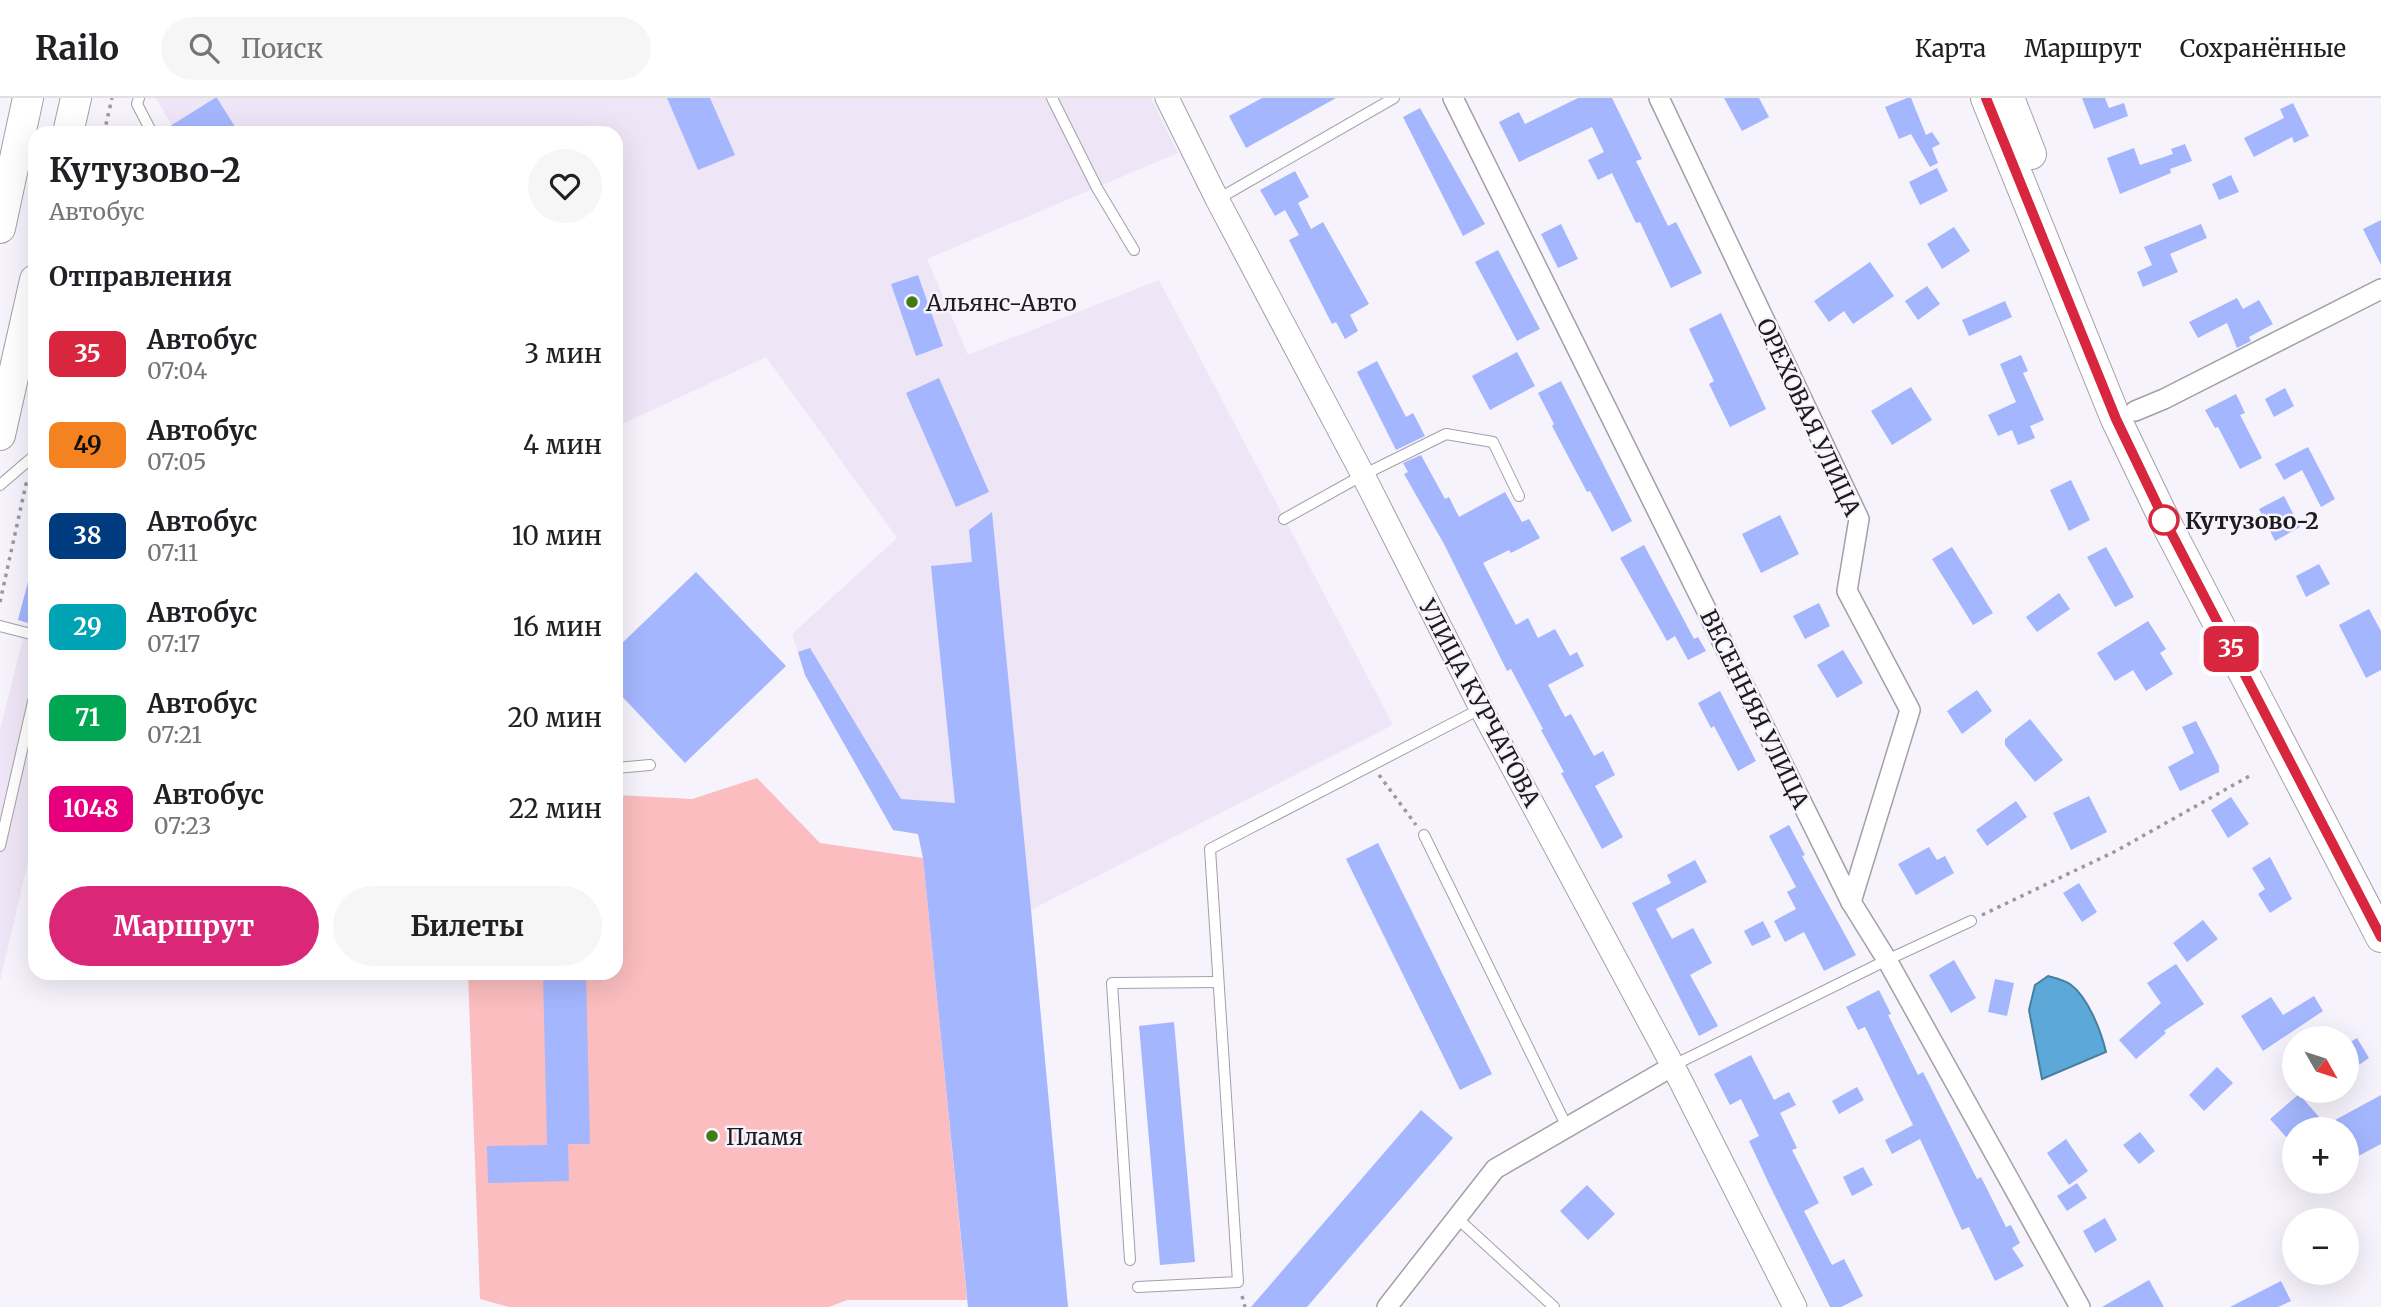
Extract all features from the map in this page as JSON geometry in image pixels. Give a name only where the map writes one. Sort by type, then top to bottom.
[{"type":"main road","points":[[0,228],[28,98]]},
{"type":"main road","points":[[70,126],[76,98]]},
{"type":"main road","points":[[1986,98],[2116,419],[2170,531],[2381,937]]},
{"type":"main road","points":[[2009,98],[2079,278],[2135,411],[2194,536],[2381,894]]},
{"type":"main road","points":[[0,435],[28,311]]},
{"type":"street","name":"УЛИЦА КУРЧАТОВА","points":[[1167,98],[1481,708],[1674,1066],[1795,1307]]},
{"type":"street","name":"ВЕСЕННЯЯ УЛИЦА","points":[[1453,98],[1850,902],[1887,960],[2080,1307]]},
{"type":"street","name":"ОРЕХОВАЯ УЛИЦА","points":[[1659,98],[1859,519],[1847,591],[1910,710],[1850,902]]},
{"type":"street","points":[[2135,411],[2164,399],[2381,289]]},
{"type":"street","points":[[1387,1307],[1495,1169],[1674,1066]]},
{"type":"lane","points":[[139,98],[137,104],[148,126]]},
{"type":"lane","points":[[1052,98],[1097,188],[1134,250]]},
{"type":"lane","points":[[1217,199],[1394,98]]},
{"type":"lane","points":[[1284,519],[1363,475],[1446,434],[1493,442],[1519,496]]},
{"type":"lane","points":[[0,485],[28,461]]},
{"type":"lane","points":[[0,626],[28,633]]},
{"type":"lane","points":[[1138,1287],[1238,1282],[1210,849],[1481,708]]},
{"type":"lane","points":[[0,846],[28,724]]},
{"type":"lane","points":[[623,767],[650,765]]},
{"type":"lane","points":[[1424,835],[1567,1127]]},
{"type":"lane","points":[[1674,1066],[1971,921]]},
{"type":"lane","points":[[1130,1261],[1112,983],[1218,982]]},
{"type":"lane","points":[[1457,1218],[1553,1307]]},
{"type":"path","points":[[106,126],[112,98]]},
{"type":"path","points":[[0,602],[28,482]]},
{"type":"path","points":[[1372,765],[1424,835]]},
{"type":"path","points":[[1971,921],[2116,851],[2253,774]]},
{"type":"shaded area","points":[[156,98],[1151,98],[1178,153],[927,259],[968,355],[1159,280],[1393,725],[1031,910],[1068,1307],[968,1307],[923,858],[918,834],[893,830],[805,675],[792,634],[897,538],[766,357],[623,424],[623,126],[172,126]]},
{"type":"shaded area","points":[[28,619],[28,862],[0,981],[0,729]]},
{"type":"shaded area","name":"Пламя","points":[[757,778],[820,843],[923,858],[967,1300],[847,1300],[829,1307],[509,1307],[480,1299],[468,980],[623,980],[623,795],[692,799]]},
{"type":"water","points":[[2048,976],[2070,984],[2083,997],[2097,1025],[2106,1052],[2042,1079],[2029,1010],[2035,985]]},
{"type":"building","points":[[217,98],[235,126],[170,126]]},
{"type":"building","points":[[667,98],[710,98],[735,155],[698,170]]},
{"type":"building","points":[[1262,98],[1336,98],[1246,148],[1229,116]]},
{"type":"building","points":[[1578,98],[1612,98],[1642,159],[1636,161],[1668,226],[1676,222],[1702,273],[1671,288],[1640,222],[1636,223],[1612,173],[1598,180],[1588,160],[1604,152],[1592,127],[1519,162],[1499,122],[1519,112],[1525,124]]},
{"type":"building","points":[[1724,98],[1759,98],[1769,117],[1742,131]]},
{"type":"building","points":[[1911,98],[1926,135],[1932,132],[1940,144],[1932,148],[1938,163],[1930,167],[1911,134],[1899,139],[1885,107]]},
{"type":"building","points":[[2082,98],[2105,98],[2109,108],[2124,103],[2128,116],[2094,129]]},
{"type":"building","points":[[2293,103],[2309,136],[2294,143],[2292,137],[2254,157],[2244,138],[2284,118],[2280,109]]},
{"type":"building","points":[[1420,108],[1485,224],[1463,236],[1403,117]]},
{"type":"building","points":[[2185,144],[2192,161],[2170,169],[2171,173],[2120,194],[2107,158],[2134,148],[2140,165],[2173,154],[2171,149]]},
{"type":"building","points":[[1937,168],[1948,191],[1920,205],[1909,182]]},
{"type":"building","points":[[1295,171],[1309,197],[1298,203],[1311,229],[1323,222],[1369,304],[1350,315],[1358,331],[1345,339],[1336,322],[1332,324],[1289,240],[1299,235],[1285,210],[1275,216],[1260,190]]},
{"type":"building","points":[[2231,175],[2239,192],[2219,200],[2212,184]]},
{"type":"building","points":[[2381,220],[2381,265],[2363,229]]},
{"type":"building","points":[[1561,224],[1578,259],[1558,268],[1541,234]]},
{"type":"building","points":[[2201,224],[2207,238],[2170,254],[2178,272],[2143,287],[2137,272],[2152,265],[2144,247]]},
{"type":"building","points":[[1954,227],[1970,251],[1942,269],[1927,244]]},
{"type":"building","points":[[1498,250],[1540,329],[1517,341],[1475,262]]},
{"type":"building","points":[[1870,262],[1894,296],[1853,324],[1844,311],[1829,322],[1814,301]]},
{"type":"building","name":"Альянс-Авто","points":[[918,275],[943,346],[916,356],[891,284]]},
{"type":"building","points":[[1927,286],[1940,304],[1918,320],[1905,301]]},
{"type":"building","points":[[2237,298],[2243,309],[2259,300],[2273,324],[2249,337],[2251,341],[2237,348],[2227,323],[2198,338],[2189,322]]},
{"type":"building","points":[[2005,301],[2012,317],[1969,336],[1962,320]]},
{"type":"building","points":[[1721,313],[1766,409],[1730,427],[1709,384],[1714,381],[1689,329]]},
{"type":"building","points":[[1517,352],[1535,386],[1490,410],[1472,376]]},
{"type":"building","points":[[2021,355],[2028,371],[2023,373],[2044,420],[2030,426],[2035,438],[2018,445],[2012,430],[1998,436],[1988,415],[2016,402],[2000,364]]},
{"type":"building","points":[[1377,361],[1406,417],[1413,413],[1425,436],[1396,450],[1357,372]]},
{"type":"building","points":[[939,378],[989,492],[956,507],[906,393]]},
{"type":"building","points":[[1561,381],[1632,521],[1612,532],[1590,491],[1587,492],[1538,393]]},
{"type":"building","points":[[1911,387],[1932,420],[1892,445],[1871,411]]},
{"type":"building","points":[[2285,388],[2294,406],[2274,417],[2265,399]]},
{"type":"building","points":[[2236,394],[2245,413],[2240,415],[2262,458],[2240,469],[2218,427],[2215,428],[2205,410]]},
{"type":"building","points":[[2308,447],[2335,499],[2321,507],[2302,470],[2284,480],[2275,464]]},
{"type":"building","points":[[1421,455],[1445,499],[1449,497],[1459,517],[1505,492],[1522,522],[1529,519],[1540,538],[1483,563],[1516,625],[1528,618],[1538,638],[1555,629],[1570,656],[1577,652],[1584,666],[1548,685],[1565,717],[1571,714],[1594,756],[1603,751],[1615,775],[1595,786],[1623,837],[1602,849],[1561,773],[1564,772],[1541,730],[1543,729],[1511,669],[1507,671],[1444,544],[1404,474],[1408,472],[1403,463]]},
{"type":"building","points":[[2071,480],[2090,520],[2069,531],[2050,490]]},
{"type":"building","points":[[2284,496],[2300,527],[2275,541],[2259,509]]},
{"type":"building","points":[[992,512],[1068,1307],[968,1307],[923,858],[918,834],[893,830],[805,675],[798,652],[810,648],[901,799],[955,803],[931,566],[972,562],[969,530]]},
{"type":"building","points":[[1780,515],[1799,554],[1761,573],[1742,534]]},
{"type":"building","points":[[1644,545],[1694,639],[1698,637],[1706,651],[1688,660],[1675,636],[1667,641],[1620,558]]},
{"type":"building","points":[[1952,547],[1993,613],[1973,625],[1932,559]]},
{"type":"building","points":[[2106,547],[2134,597],[2115,607],[2087,557]]},
{"type":"building","points":[[2319,564],[2330,584],[2306,597],[2296,576]]},
{"type":"building","points":[[696,572],[786,666],[685,763],[623,697],[623,642]]},
{"type":"building","points":[[28,582],[28,623],[18,620]]},
{"type":"building","points":[[2059,593],[2070,609],[2037,632],[2026,617]]},
{"type":"building","points":[[1819,603],[1830,626],[1805,639],[1793,616]]},
{"type":"building","points":[[2369,609],[2381,631],[2381,670],[2366,678],[2339,625]]},
{"type":"building","points":[[2148,621],[2166,649],[2160,653],[2173,674],[2146,691],[2133,670],[2115,681],[2097,653]]},
{"type":"building","points":[[1843,650],[1863,683],[1837,698],[1817,665]]},
{"type":"building","points":[[1977,690],[1992,711],[1962,734],[1947,711]]},
{"type":"building","points":[[1720,691],[1756,761],[1738,771],[1714,726],[1711,728],[1698,703]]},
{"type":"building","points":[[2030,719],[2063,760],[2035,782],[2005,745],[2005,739]]},
{"type":"building","points":[[2196,721],[2219,766],[2219,772],[2180,791],[2168,767],[2194,753],[2182,727]]},
{"type":"building","points":[[2089,796],[2107,832],[2071,850],[2053,813]]},
{"type":"building","points":[[2231,797],[2249,824],[2228,838],[2211,810]]},
{"type":"building","points":[[2016,801],[2027,817],[1987,846],[1976,830]]},
{"type":"building","points":[[1789,825],[1805,855],[1802,856],[1856,955],[1824,971],[1804,932],[1785,942],[1774,921],[1796,909],[1787,892],[1796,887],[1769,836]]},
{"type":"building","points":[[1378,843],[1492,1074],[1460,1090],[1346,859]]},
{"type":"building","points":[[1929,847],[1937,860],[1945,856],[1954,873],[1916,895],[1898,864]]},
{"type":"building","points":[[2270,857],[2292,899],[2270,913],[2258,894],[2265,889],[2252,868]]},
{"type":"building","points":[[1695,860],[1707,882],[1656,909],[1672,939],[1693,928],[1712,963],[1690,975],[1718,1026],[1699,1036],[1632,903],[1671,883],[1667,875]]},
{"type":"building","points":[[2079,883],[2097,912],[2082,922],[2063,893]]},
{"type":"building","points":[[2203,920],[2218,939],[2187,962],[2173,943]]},
{"type":"building","points":[[1763,921],[1771,937],[1752,946],[1744,931]]},
{"type":"building","points":[[1954,960],[1976,998],[1951,1013],[1929,975]]},
{"type":"building","points":[[2176,964],[2204,1004],[2164,1031],[2166,1033],[2136,1059],[2119,1040],[2161,1003],[2147,983]]},
{"type":"building","points":[[1995,979],[2014,983],[2007,1016],[1988,1012]]},
{"type":"building","points":[[543,980],[586,980],[590,1144],[568,1144],[569,1181],[488,1183],[487,1146],[547,1145]]},
{"type":"building","points":[[1879,990],[1891,1014],[1888,1015],[1918,1075],[1923,1072],[1977,1179],[1981,1177],[2006,1227],[2011,1225],[2020,1243],[2012,1248],[2024,1266],[1995,1281],[1969,1227],[1962,1230],[1920,1139],[1892,1154],[1885,1140],[1913,1125],[1865,1027],[1858,1030],[1846,1007]]},
{"type":"building","points":[[2314,996],[2323,1011],[2300,1026],[2282,1026],[2282,1038],[2263,1051],[2241,1016],[2271,997],[2283,1015]]},
{"type":"building","points":[[1174,1022],[1195,1262],[1160,1265],[1139,1026]]},
{"type":"building","points":[[2359,1041],[2369,1058],[2359,1065]]},
{"type":"building","points":[[1751,1055],[1774,1100],[1789,1092],[1796,1105],[1780,1113],[1797,1148],[1792,1150],[1819,1203],[1804,1211],[1832,1265],[1844,1259],[1863,1296],[1841,1307],[1830,1307],[1769,1184],[1749,1141],[1759,1136],[1741,1099],[1730,1105],[1714,1074]]},
{"type":"building","points":[[2217,1067],[2233,1083],[2204,1111],[2189,1095]]},
{"type":"building","points":[[1857,1087],[1864,1100],[1839,1114],[1832,1101]]},
{"type":"building","points":[[2381,1095],[2381,1144],[2359,1156],[2359,1117],[2341,1117]]},
{"type":"building","points":[[2289,1103],[2307,1103],[2319,1117],[2282,1117],[2282,1132],[2270,1119]]},
{"type":"building","points":[[1421,1110],[1453,1138],[1307,1307],[1251,1307]]},
{"type":"building","points":[[2140,1132],[2155,1151],[2139,1164],[2123,1145]]},
{"type":"building","points":[[2066,1139],[2088,1171],[2069,1185],[2047,1153]]},
{"type":"building","points":[[1863,1167],[1873,1185],[1852,1196],[1843,1177]]},
{"type":"building","points":[[2077,1183],[2087,1198],[2067,1211],[2057,1196]]},
{"type":"building","points":[[1587,1185],[1615,1214],[1588,1240],[1560,1211]]},
{"type":"building","points":[[2105,1218],[2117,1240],[2095,1253],[2083,1231]]},
{"type":"building","points":[[2149,1280],[2164,1307],[2102,1307]]},
{"type":"building","points":[[2281,1281],[2291,1301],[2278,1307],[2230,1307]]},
{"type":"bus line","name":"35","points":[[1986,98],[2116,419],[2164,519],[2381,937]]},
{"type":"place","name":"Альянс-Авто","points":[[912,302]]},
{"type":"place","name":"Кутузово-2","points":[[2164,520]]},
{"type":"place","name":"Пламя","points":[[712,1136]]}]
